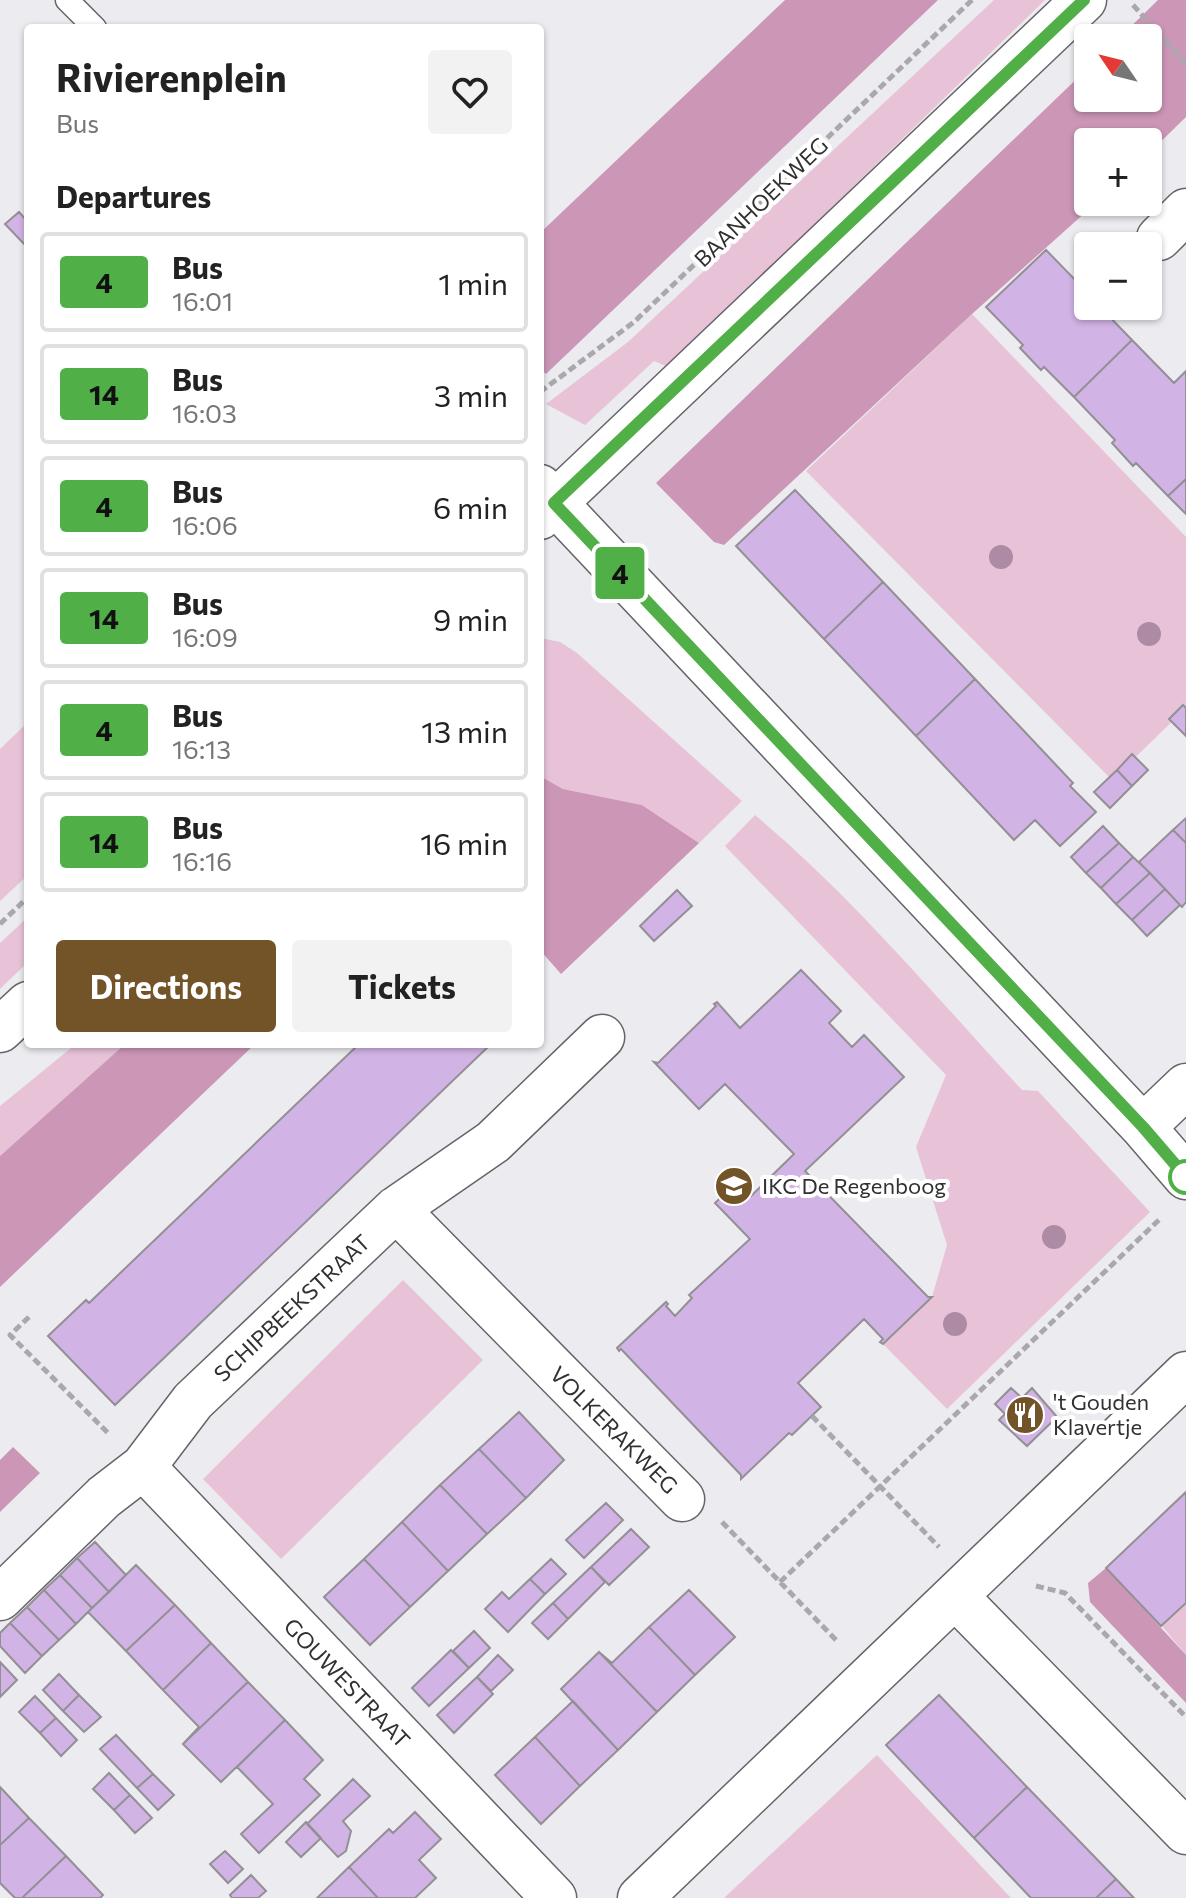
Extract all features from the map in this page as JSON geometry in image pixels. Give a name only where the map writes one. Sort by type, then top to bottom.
[{"type":"street","points":[[1084,0],[545,502],[1143,1127],[1186,1177]]},
{"type":"street","points":[[0,1030],[24,1008]]},
{"type":"street","name":"SCHIPBEEKSTRAAT","points":[[0,1598],[104,1497],[143,1467],[193,1401],[396,1209],[493,1142],[602,1037]]},
{"type":"street","points":[[1143,1127],[1186,1086]]},
{"type":"street","name":"VOLKERAKWEG","points":[[396,1209],[682,1499]]},
{"type":"street","points":[[640,1898],[1186,1374]]},
{"type":"street","name":"GOUWESTRAAT","points":[[143,1467],[554,1898]]},
{"type":"street","points":[[956,1597],[1186,1832]]},
{"type":"lane","points":[[67,0],[91,24]]},
{"type":"path","name":"BAANHOEKWEG","points":[[544,389],[634,322],[972,0]]},
{"type":"path","points":[[1128,0],[1186,64]]},
{"type":"path","points":[[0,924],[24,901]]},
{"type":"path","points":[[780,1582],[1163,1216]]},
{"type":"path","points":[[29,1317],[10,1335],[143,1467]]},
{"type":"path","name":"VOLKERAKWEG","points":[[682,1499],[721,1520],[871,1677]]},
{"type":"shaded area","points":[[785,0],[938,0],[546,374],[544,229]]},
{"type":"shaded area","points":[[994,0],[1045,0],[668,367],[654,361],[585,425],[546,404],[628,342]]},
{"type":"shaded area","points":[[1158,0],[1186,0],[1186,117],[1162,140],[1162,128],[1074,128],[1074,216],[1081,216],[724,545],[714,542],[656,483],[1074,81],[1074,112],[1162,112],[1162,24],[1133,24]]},
{"type":"shaded area","points":[[972,314],[1186,537],[1186,708],[1112,780],[806,471]]},
{"type":"shaded area","points":[[544,639],[560,642],[577,653],[742,801],[699,843],[642,805],[563,789],[544,778]]},
{"type":"shaded area","points":[[24,726],[24,879],[0,901],[0,749]]},
{"type":"shaded area","points":[[544,778],[563,789],[642,805],[699,843],[561,974],[544,955]]},
{"type":"shaded area","points":[[755,815],[860,914],[1022,1090],[1038,1091],[1150,1212],[947,1409],[883,1344],[932,1297],[947,1245],[916,1147],[946,1075],[725,846]]},
{"type":"shaded area","points":[[24,921],[24,966],[0,989],[0,943]]},
{"type":"shaded area","points":[[71,1048],[121,1048],[0,1156],[0,1106]]},
{"type":"shaded area","points":[[121,1048],[251,1048],[0,1287],[0,1156]]},
{"type":"shaded area","points":[[403,1280],[483,1360],[281,1559],[203,1479]]},
{"type":"shaded area","points":[[13,1447],[40,1473],[0,1512],[0,1460]]},
{"type":"shaded area","points":[[1106,1568],[1186,1655],[1186,1703],[1090,1602],[1088,1583]]},
{"type":"shaded area","points":[[1186,1603],[1186,1655],[1162,1626]]},
{"type":"shaded area","points":[[877,1755],[1011,1898],[724,1898]]},
{"type":"building","points":[[19,212],[24,218],[24,244],[5,224]]},
{"type":"building","points":[[1046,250],[1074,279],[1074,320],[1113,320],[1132,340],[1074,397],[1044,367],[1041,370],[1020,348],[1023,345],[986,307]]},
{"type":"building","points":[[1132,340],[1174,383],[1186,371],[1186,479],[1168,496],[1136,463],[1133,466],[1112,443],[1115,440],[1074,397]]},
{"type":"building","points":[[1186,479],[1186,514],[1168,496]]},
{"type":"building","points":[[795,490],[883,582],[824,639],[736,546]]},
{"type":"building","points":[[883,582],[975,679],[916,736],[824,639]]},
{"type":"building","points":[[975,679],[1073,783],[1070,786],[1096,812],[1060,846],[1035,820],[1014,840],[916,736]]},
{"type":"building","points":[[1183,705],[1186,708],[1186,736],[1169,719]]},
{"type":"building","points":[[1132,754],[1148,770],[1132,786],[1117,770]]},
{"type":"building","points":[[1117,770],[1132,786],[1110,808],[1094,792]]},
{"type":"building","points":[[1186,818],[1186,843],[1173,830]]},
{"type":"building","points":[[1103,826],[1119,843],[1086,873],[1071,857]]},
{"type":"building","points":[[1173,830],[1186,843],[1186,902],[1182,907],[1139,862]]},
{"type":"building","points":[[1119,843],[1133,857],[1101,888],[1086,873]]},
{"type":"building","points":[[1133,857],[1150,873],[1116,904],[1101,888]]},
{"type":"building","points":[[1150,873],[1165,889],[1132,920],[1116,904]]},
{"type":"building","points":[[1165,889],[1180,905],[1147,936],[1132,920]]},
{"type":"building","points":[[677,890],[692,906],[654,941],[640,926]]},
{"type":"building","points":[[801,970],[841,1011],[829,1023],[852,1047],[864,1035],[904,1077],[805,1171],[928,1297],[932,1297],[883,1344],[880,1342],[883,1339],[864,1319],[798,1383],[821,1407],[741,1479],[741,1475],[617,1348],[666,1302],[675,1316],[692,1298],[689,1295],[750,1239],[715,1203],[737,1182],[751,1196],[794,1154],[725,1084],[699,1109],[654,1062],[658,1063],[717,1002],[740,1028]]},
{"type":"building","points":[[355,1048],[487,1048],[115,1405],[48,1336],[86,1300],[89,1303]]},
{"type":"building","points":[[1011,1388],[1022,1398],[1032,1388],[1057,1417],[1027,1446],[999,1420],[1005,1414],[995,1404]]},
{"type":"building","points":[[519,1412],[564,1460],[526,1498],[479,1449]]},
{"type":"building","points":[[479,1449],[526,1498],[487,1534],[440,1485]]},
{"type":"building","points":[[440,1485],[487,1534],[448,1571],[402,1522]]},
{"type":"building","points":[[1186,1492],[1186,1603],[1161,1626],[1106,1568]]},
{"type":"building","points":[[606,1503],[623,1520],[584,1558],[566,1540]]},
{"type":"building","points":[[402,1522],[448,1571],[410,1607],[364,1559]]},
{"type":"building","points":[[631,1529],[649,1547],[609,1585],[591,1567]]},
{"type":"building","points":[[95,1542],[126,1575],[109,1592],[77,1558]]},
{"type":"building","points":[[77,1558],[109,1592],[92,1608],[60,1575]]},
{"type":"building","points":[[364,1559],[410,1607],[370,1645],[324,1597]]},
{"type":"building","points":[[551,1559],[566,1574],[545,1594],[530,1579]]},
{"type":"building","points":[[136,1565],[175,1605],[126,1651],[88,1612]]},
{"type":"building","points":[[591,1567],[605,1582],[568,1619],[553,1603]]},
{"type":"building","points":[[60,1575],[92,1608],[76,1624],[44,1590]]},
{"type":"building","points":[[530,1579],[545,1594],[508,1632],[485,1609],[502,1592],[509,1599]]},
{"type":"building","points":[[44,1590],[76,1624],[59,1640],[27,1607]]},
{"type":"building","points":[[689,1590],[735,1637],[695,1675],[649,1627]]},
{"type":"building","points":[[553,1603],[568,1619],[548,1639],[532,1623]]},
{"type":"building","points":[[175,1605],[211,1643],[163,1690],[126,1651]]},
{"type":"building","points":[[27,1607],[59,1640],[42,1656],[10,1623]]},
{"type":"building","points":[[10,1623],[42,1656],[25,1673],[0,1646],[0,1633]]},
{"type":"building","points":[[649,1627],[695,1675],[657,1712],[599,1652],[612,1663]]},
{"type":"building","points":[[474,1631],[490,1648],[469,1668],[453,1651]]},
{"type":"building","points":[[211,1643],[248,1682],[183,1744],[199,1727],[163,1690]]},
{"type":"building","points":[[451,1650],[469,1668],[429,1706],[412,1688]]},
{"type":"building","points":[[599,1652],[657,1712],[618,1750],[561,1689]]},
{"type":"building","points":[[498,1655],[513,1670],[491,1691],[477,1677]]},
{"type":"building","points":[[0,1662],[17,1680],[0,1697]]},
{"type":"building","points":[[59,1674],[79,1695],[63,1711],[43,1690]]},
{"type":"building","points":[[477,1677],[493,1694],[454,1733],[437,1715]]},
{"type":"building","points":[[248,1682],[285,1720],[221,1782],[183,1744]]},
{"type":"building","points":[[79,1695],[101,1717],[84,1732],[63,1711]]},
{"type":"building","points":[[939,1695],[1027,1787],[974,1838],[886,1745]]},
{"type":"building","points":[[35,1696],[56,1718],[40,1733],[19,1712]]},
{"type":"building","points":[[573,1701],[618,1750],[580,1786],[535,1737]]},
{"type":"building","points":[[56,1718],[77,1740],[61,1756],[40,1733]]},
{"type":"building","points":[[285,1720],[323,1760],[304,1779],[320,1795],[259,1853],[241,1834],[273,1804],[237,1767]]},
{"type":"building","points":[[116,1735],[153,1774],[137,1788],[100,1749]]},
{"type":"building","points":[[535,1737],[580,1786],[541,1824],[495,1775]]},
{"type":"building","points":[[109,1773],[130,1795],[114,1810],[93,1789]]},
{"type":"building","points":[[153,1774],[174,1795],[158,1810],[137,1788]]},
{"type":"building","points":[[353,1779],[370,1796],[343,1821],[351,1831],[346,1851],[338,1857],[307,1824]]},
{"type":"building","points":[[0,1787],[29,1818],[0,1845]]},
{"type":"building","points":[[1027,1787],[1116,1879],[1096,1898],[1031,1898],[974,1838]]},
{"type":"building","points":[[130,1795],[152,1818],[135,1833],[114,1810]]},
{"type":"building","points":[[415,1812],[441,1839],[419,1860],[436,1878],[415,1898],[378,1898],[349,1867],[389,1829],[393,1833]]},
{"type":"building","points":[[29,1818],[66,1856],[22,1898],[15,1898],[0,1883],[0,1845]]},
{"type":"building","points":[[306,1822],[321,1838],[301,1857],[286,1842]]},
{"type":"building","points":[[225,1851],[243,1869],[228,1883],[210,1864]]},
{"type":"building","points":[[66,1856],[103,1895],[100,1898],[22,1898]]},
{"type":"building","points":[[349,1867],[378,1898],[317,1898]]},
{"type":"building","points":[[251,1875],[266,1891],[258,1898],[232,1898],[230,1895]]},
{"type":"building","points":[[1116,1879],[1134,1898],[1096,1898]]},
{"type":"bus line","name":"4","points":[[1084,0],[554,503],[1143,1127],[1186,1177]]},
{"type":"place","name":"IKC De Regenboog","points":[[734,1186]]},
{"type":"place","name":"'t Gouden Klavertje","points":[[1025,1415]]}]
